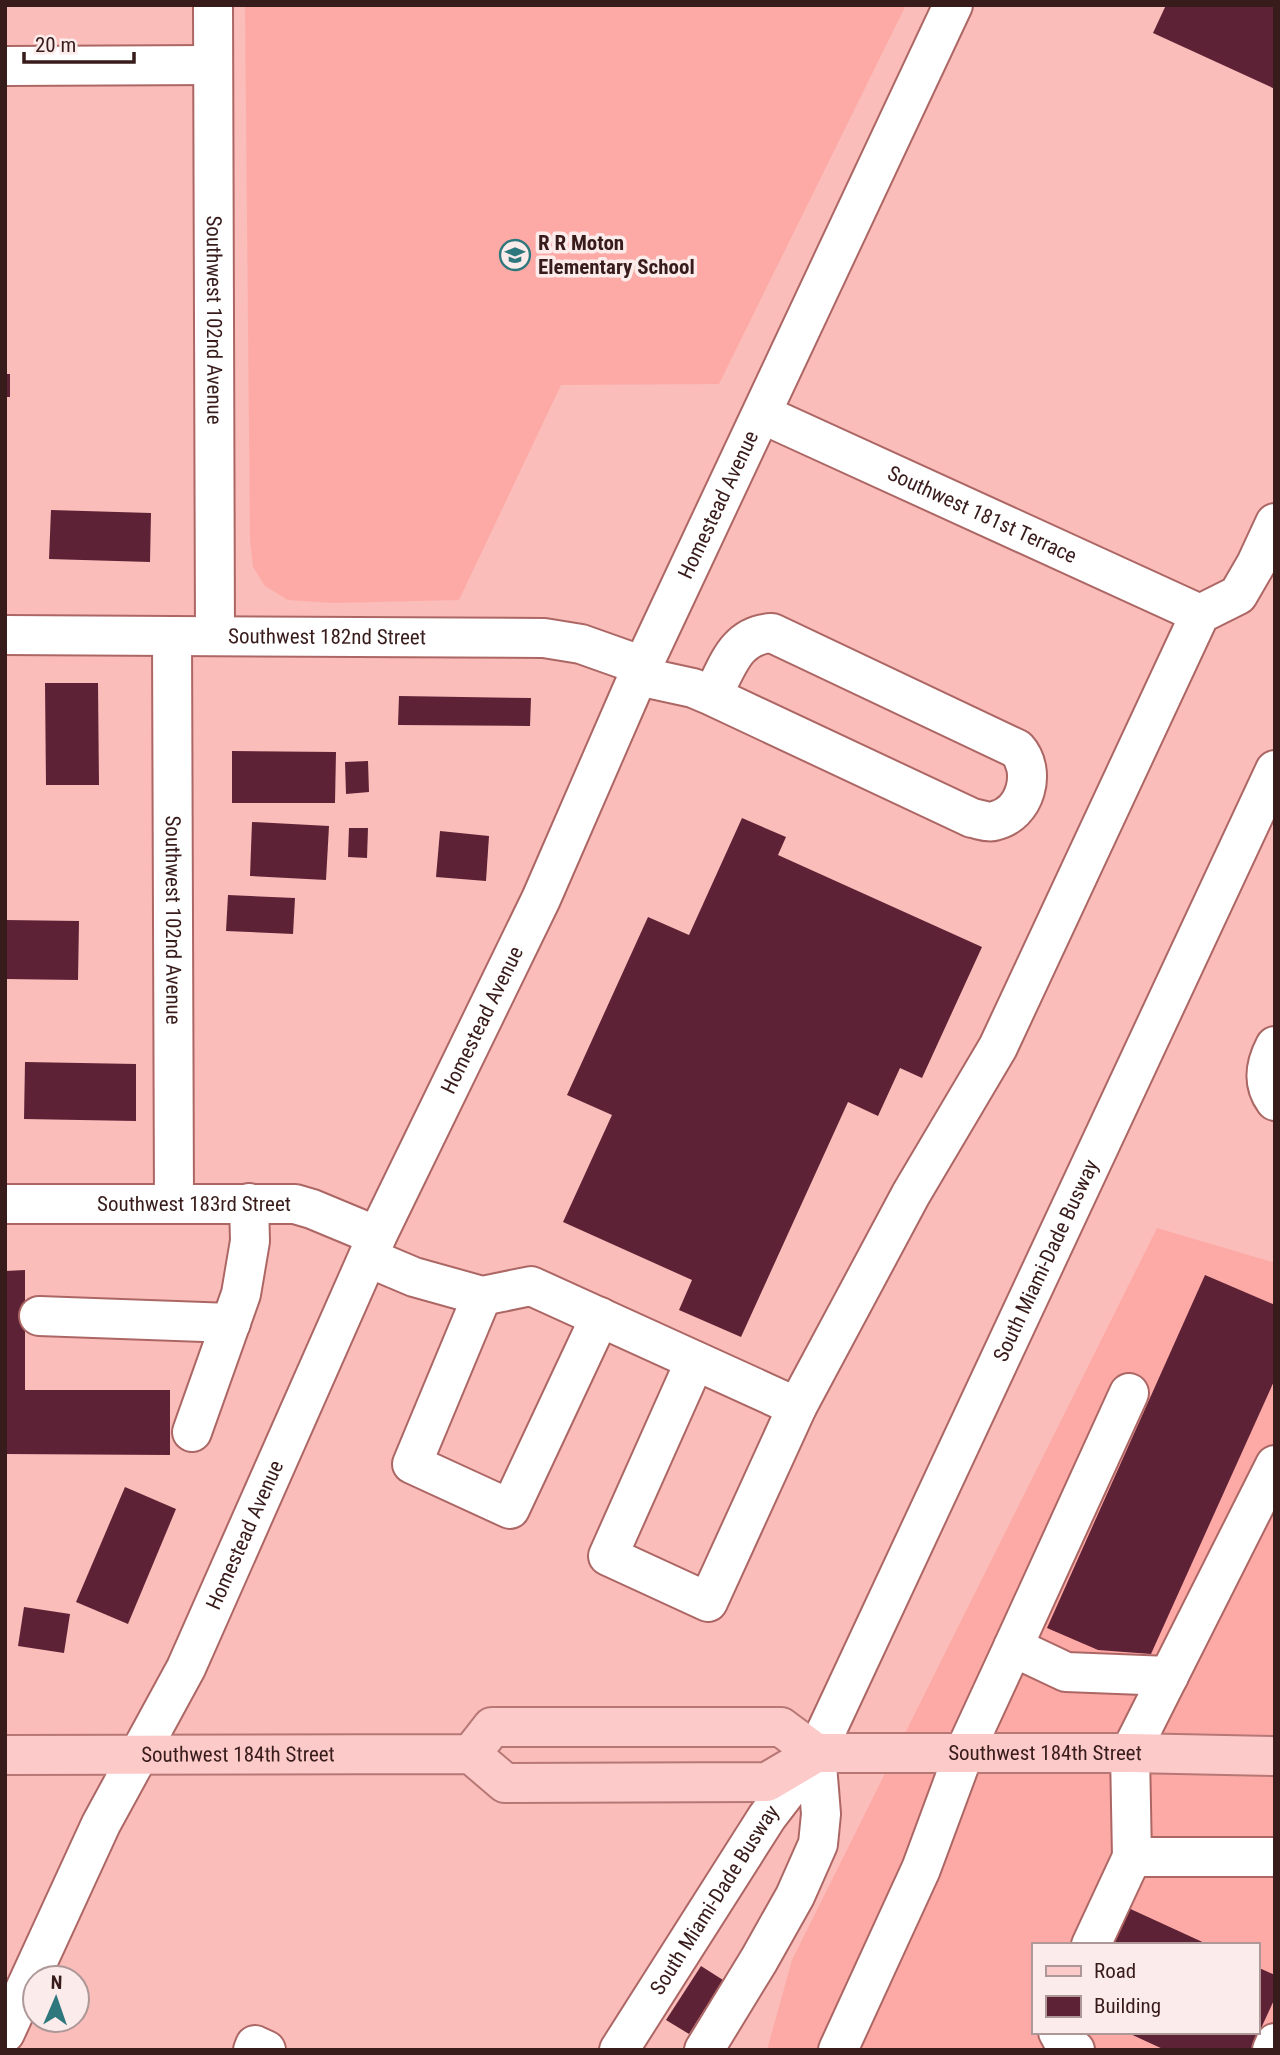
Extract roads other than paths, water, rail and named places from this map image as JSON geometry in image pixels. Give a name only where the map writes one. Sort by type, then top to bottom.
[{"type":"main road","points":[[492,1727],[781,1727],[816,1753],[767,1782],[505,1783],[471,1754],[492,1727]]},
{"type":"main road","name":"Southwest 184th Street","points":[[816,1753],[1275,1756]]},
{"type":"main road","name":"Southwest 184th Street","points":[[5,1755],[471,1754]]},
{"type":"street","name":"Southwest 102nd Avenue","points":[[213,5],[215,636]]},
{"type":"street","name":"Homestead Avenue","points":[[5,2033],[101,1824],[186,1668],[373,1247],[541,899],[641,671],[953,5]]},
{"type":"street","points":[[5,66],[213,65]]},
{"type":"street","name":"Southwest 181st Terrace","points":[[762,414],[1200,614]]},
{"type":"street","points":[[695,1361],[608,1556],[708,1602],[797,1407],[911,1194],[998,1047],[1200,614],[1238,595],[1275,523]]},
{"type":"street","name":"Southwest 182nd Street","points":[[5,635],[544,639],[580,644],[641,671],[712,695],[972,818],[992,822],[1010,816],[1020,802],[1028,781],[1026,759],[1017,749],[772,633],[756,634],[742,642],[712,695]]},
{"type":"street","name":"Southwest 102nd Avenue","points":[[172,636],[174,1203]]},
{"type":"street","name":"South Miami-Dade Busway","points":[[619,2050],[767,1817],[816,1753],[1275,770]]},
{"type":"street","points":[[1275,1046],[1269,1056],[1265,1076],[1269,1092],[1275,1101]]},
{"type":"street","points":[[192,1432],[241,1294],[250,1241],[249,1203]]},
{"type":"street","name":"Southwest 183rd Street","points":[[5,1204],[249,1203],[304,1206],[373,1247],[414,1277],[482,1296]]},
{"type":"street","points":[[600,1317],[510,1509],[412,1464],[482,1296],[531,1286],[600,1317],[695,1361],[797,1407]]},
{"type":"street","points":[[39,1316],[231,1323]]},
{"type":"street","points":[[838,2050],[921,1869],[964,1753],[1129,1393]]},
{"type":"street","points":[[1092,1943],[1132,1857],[1130,1753],[1275,1465]]},
{"type":"street","points":[[1013,1647],[1066,1672],[1169,1676]]},
{"type":"street","name":"South Miami-Dade Busway","points":[[704,2050],[795,1896],[818,1844],[821,1814],[816,1753]]},
{"type":"street","points":[[1132,1857],[1275,1857]]},
{"type":"street","points":[[1046,2050],[1057,2034]]},
{"type":"street","points":[[1059,2034],[1065,2045],[1075,2050]]},
{"type":"street","points":[[1272,2050],[1275,2043]]},
{"type":"street","points":[[253,2050],[255,2045],[265,2050]]},
{"type":"place","name":"R R Moton Elementary School","points":[[515,255]]}]
